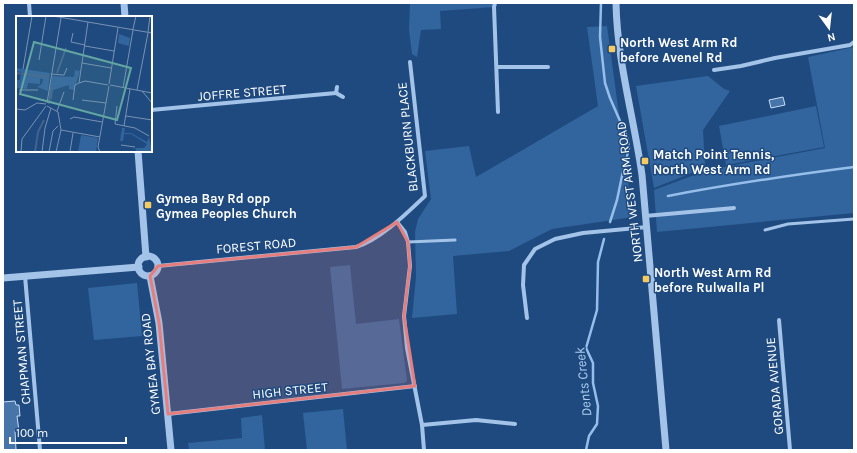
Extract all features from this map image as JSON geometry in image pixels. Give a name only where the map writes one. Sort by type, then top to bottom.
[{"type":"street","points":[[29,3],[30,16]]},
{"type":"street","points":[[124,3],[125,16]]},
{"type":"street","points":[[495,3],[498,112]]},
{"type":"street","name":"NORTH WEST ARM ROAD","points":[[616,3],[620,57],[639,154],[647,227],[666,450]]},
{"type":"street","points":[[714,70],[850,45],[854,42]]},
{"type":"street","name":"BLACKBURN PLACE","points":[[356,247],[362,246],[372,240],[397,222],[425,196],[410,62]]},
{"type":"street","points":[[497,67],[548,67]]},
{"type":"street","points":[[336,94],[337,88]]},
{"type":"street","name":"JOFFRE STREET","points":[[152,110],[336,94],[343,97]]},
{"type":"street","points":[[138,152],[146,257]]},
{"type":"street","points":[[645,216],[734,208]]},
{"type":"street","points":[[397,222],[405,232],[408,242],[410,266],[404,316],[407,348],[422,425],[424,450]]},
{"type":"street","points":[[527,318],[523,285],[524,265],[535,249],[555,239],[583,233],[647,227]]},
{"type":"street","name":"FOREST ROAD","points":[[158,266],[356,247]]},
{"type":"street","points":[[146,257],[156,260],[158,266],[156,271],[150,276],[146,276],[141,272],[139,267],[142,259],[146,257]]},
{"type":"street","points":[[3,278],[139,267]]},
{"type":"street","name":"CHAPMAN STREET","points":[[25,276],[40,450]]},
{"type":"street","name":"GYMEA BAY ROAD","points":[[150,276],[159,323],[171,450]]},
{"type":"street","name":"GORADA AVENUE","points":[[779,320],[790,450]]},
{"type":"street","name":"HIGH STREET","points":[[168,414],[414,386]]},
{"type":"street","points":[[422,425],[476,420],[515,424]]},
{"type":"lane","points":[[765,230],[788,224],[854,218]]},
{"type":"lane","points":[[408,242],[455,240]]},
{"type":"highlighted area","points":[[397,222],[408,242],[410,266],[404,316],[415,386],[168,414],[159,323],[150,276],[158,266],[356,247]]},
{"type":"shaded area","points":[[410,3],[495,3],[494,7],[440,11],[441,29],[421,30],[417,57],[412,54],[409,30]]},
{"type":"shaded area","points":[[607,26],[633,217],[552,229],[509,251],[453,256],[457,314],[412,318],[416,277],[415,232],[418,219],[431,199],[425,151],[469,146],[476,177],[598,106],[587,27]]},
{"type":"shaded area","points":[[854,47],[854,213],[657,232],[654,190],[708,170],[825,148],[808,57]]},
{"type":"shaded area","points":[[708,76],[724,89],[730,91],[703,130],[705,165],[699,170],[654,188],[636,86]]},
{"type":"shaded area","points":[[816,106],[824,147],[726,165],[719,126]]},
{"type":"shaded area","points":[[350,265],[356,324],[399,319],[407,381],[404,383],[342,389],[330,267]]},
{"type":"shaded area","points":[[137,283],[142,336],[94,340],[88,288]]},
{"type":"shaded area","points":[[343,409],[347,450],[307,450],[303,413]]},
{"type":"shaded area","points":[[262,415],[265,450],[189,450],[188,443],[242,438],[241,418]]},
{"type":"building","points":[[783,97],[785,105],[771,108],[769,100]]},
{"type":"building","points":[[15,401],[16,405],[19,405],[20,416],[17,416],[19,431],[15,431],[16,450],[3,450],[3,402]]},
{"type":"waterway","name":"Dents Creek","points":[[601,3],[600,37],[605,83],[627,137],[629,148],[617,200],[610,222]]},
{"type":"waterway","points":[[668,196],[761,180],[854,167]]},
{"type":"waterway","name":"Dents Creek","points":[[586,450],[589,436],[597,424],[598,406],[593,383],[593,363],[586,348],[597,310],[598,262],[604,239]]},
{"type":"place","name":"North West Arm Rd before Avenel Rd","points":[[612,49]]},
{"type":"place","name":"Match Point Tennis, North West Arm Rd","points":[[645,161]]},
{"type":"place","name":"Gymea Bay Rd opp Gymea Peoples Church","points":[[148,205]]},
{"type":"place","name":"North West Arm Rd before Rulwalla Pl","points":[[646,279]]}]
